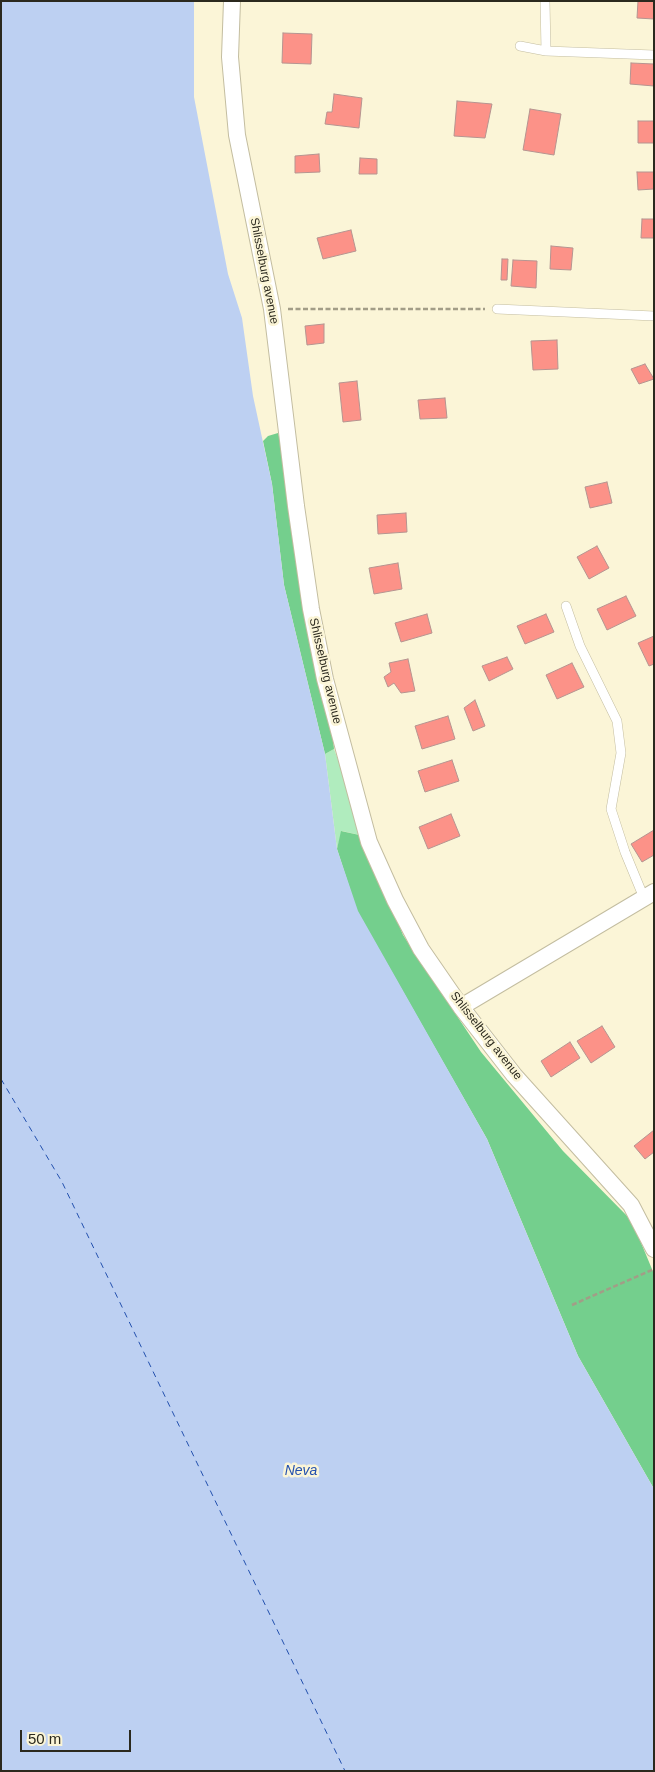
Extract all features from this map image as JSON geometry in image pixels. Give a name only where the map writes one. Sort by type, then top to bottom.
[{"type":"street","name":"Shlisselburg avenue","points":[[232,1],[230,57],[237,135],[272,309],[296,506],[311,610],[346,763],[369,842],[395,900],[421,949],[514,1075],[631,1205],[654,1249]]},
{"type":"street","points":[[462,1007],[649,895]]},
{"type":"lane","points":[[545,1],[546,51]]},
{"type":"lane","points":[[520,46],[546,51],[654,54]]},
{"type":"lane","points":[[497,309],[654,316]]},
{"type":"lane","points":[[566,606],[580,646],[617,721],[621,753],[611,809],[625,852],[649,895]]},
{"type":"path","points":[[272,309],[497,309]]},
{"type":"path","points":[[572,1305],[654,1269]]},
{"type":"green space","points":[[278,433],[289,475],[332,727],[334,749],[325,754],[284,585],[272,484],[263,441],[268,436]]},
{"type":"green space","points":[[334,749],[360,818],[364,836],[342,831],[337,849],[325,754]]},
{"type":"green space","points":[[341,831],[364,836],[403,935],[481,1052],[563,1151],[632,1221],[654,1274],[654,1489],[578,1356],[487,1139],[357,911],[337,849]]},
{"type":"water","name":"Neva","points":[[1,1],[194,1],[194,97],[228,274],[242,318],[253,396],[272,484],[284,585],[325,754],[337,849],[358,911],[487,1139],[578,1356],[654,1489],[654,1771],[1,1771]]},
{"type":"building","points":[[638,1],[654,1],[654,19],[637,18]]},
{"type":"building","points":[[283,33],[312,34],[311,64],[282,63]]},
{"type":"building","points":[[631,63],[654,64],[654,86],[630,84]]},
{"type":"building","points":[[334,94],[362,98],[359,128],[325,124],[327,112],[332,112]]},
{"type":"building","points":[[457,101],[492,104],[485,138],[454,136]]},
{"type":"building","points":[[530,109],[561,114],[554,155],[523,150]]},
{"type":"building","points":[[638,121],[654,121],[654,143],[638,143]]},
{"type":"building","points":[[319,154],[320,172],[295,173],[295,156]]},
{"type":"building","points":[[360,158],[377,159],[377,174],[359,174]]},
{"type":"building","points":[[637,172],[654,172],[654,189],[638,190]]},
{"type":"building","points":[[642,219],[654,219],[654,238],[641,238]]},
{"type":"building","points":[[351,230],[356,251],[323,259],[317,238]]},
{"type":"building","points":[[551,246],[573,248],[571,270],[550,269]]},
{"type":"building","points":[[502,259],[508,259],[507,280],[501,280]]},
{"type":"building","points":[[513,260],[537,261],[536,288],[511,286]]},
{"type":"building","points":[[324,324],[324,343],[307,345],[305,326]]},
{"type":"building","points":[[557,340],[558,369],[533,370],[531,341]]},
{"type":"building","points":[[645,364],[654,379],[639,384],[631,369]]},
{"type":"building","points":[[357,381],[361,420],[343,422],[339,383]]},
{"type":"building","points":[[445,398],[447,418],[420,419],[418,400]]},
{"type":"building","points":[[607,482],[612,503],[590,508],[585,487]]},
{"type":"building","points":[[406,513],[407,532],[378,534],[377,515]]},
{"type":"building","points":[[597,546],[609,568],[589,579],[577,557]]},
{"type":"building","points":[[398,563],[402,589],[374,594],[369,568]]},
{"type":"building","points":[[626,596],[636,616],[607,630],[597,609]]},
{"type":"building","points":[[427,614],[432,633],[401,642],[395,623]]},
{"type":"building","points":[[546,614],[554,632],[525,644],[517,626]]},
{"type":"building","points":[[654,636],[654,664],[649,666],[638,643]]},
{"type":"building","points":[[507,657],[513,669],[489,681],[482,666]]},
{"type":"building","points":[[408,659],[415,691],[401,693],[394,683],[388,687],[384,677],[391,672],[389,663]]},
{"type":"building","points":[[572,663],[584,687],[557,699],[546,675]]},
{"type":"building","points":[[475,700],[485,726],[473,731],[464,708]]},
{"type":"building","points":[[448,716],[455,739],[422,749],[415,726]]},
{"type":"building","points":[[452,760],[459,781],[425,792],[418,771]]},
{"type":"building","points":[[451,814],[460,836],[428,849],[419,827]]},
{"type":"building","points":[[654,830],[654,855],[642,862],[631,844]]},
{"type":"building","points":[[602,1026],[615,1047],[591,1063],[577,1041]]},
{"type":"building","points":[[570,1042],[580,1058],[551,1077],[541,1061]]},
{"type":"building","points":[[654,1130],[654,1152],[645,1159],[634,1146]]},
{"type":"ferry route","points":[[1,1079],[62,1182],[345,1771]]}]
